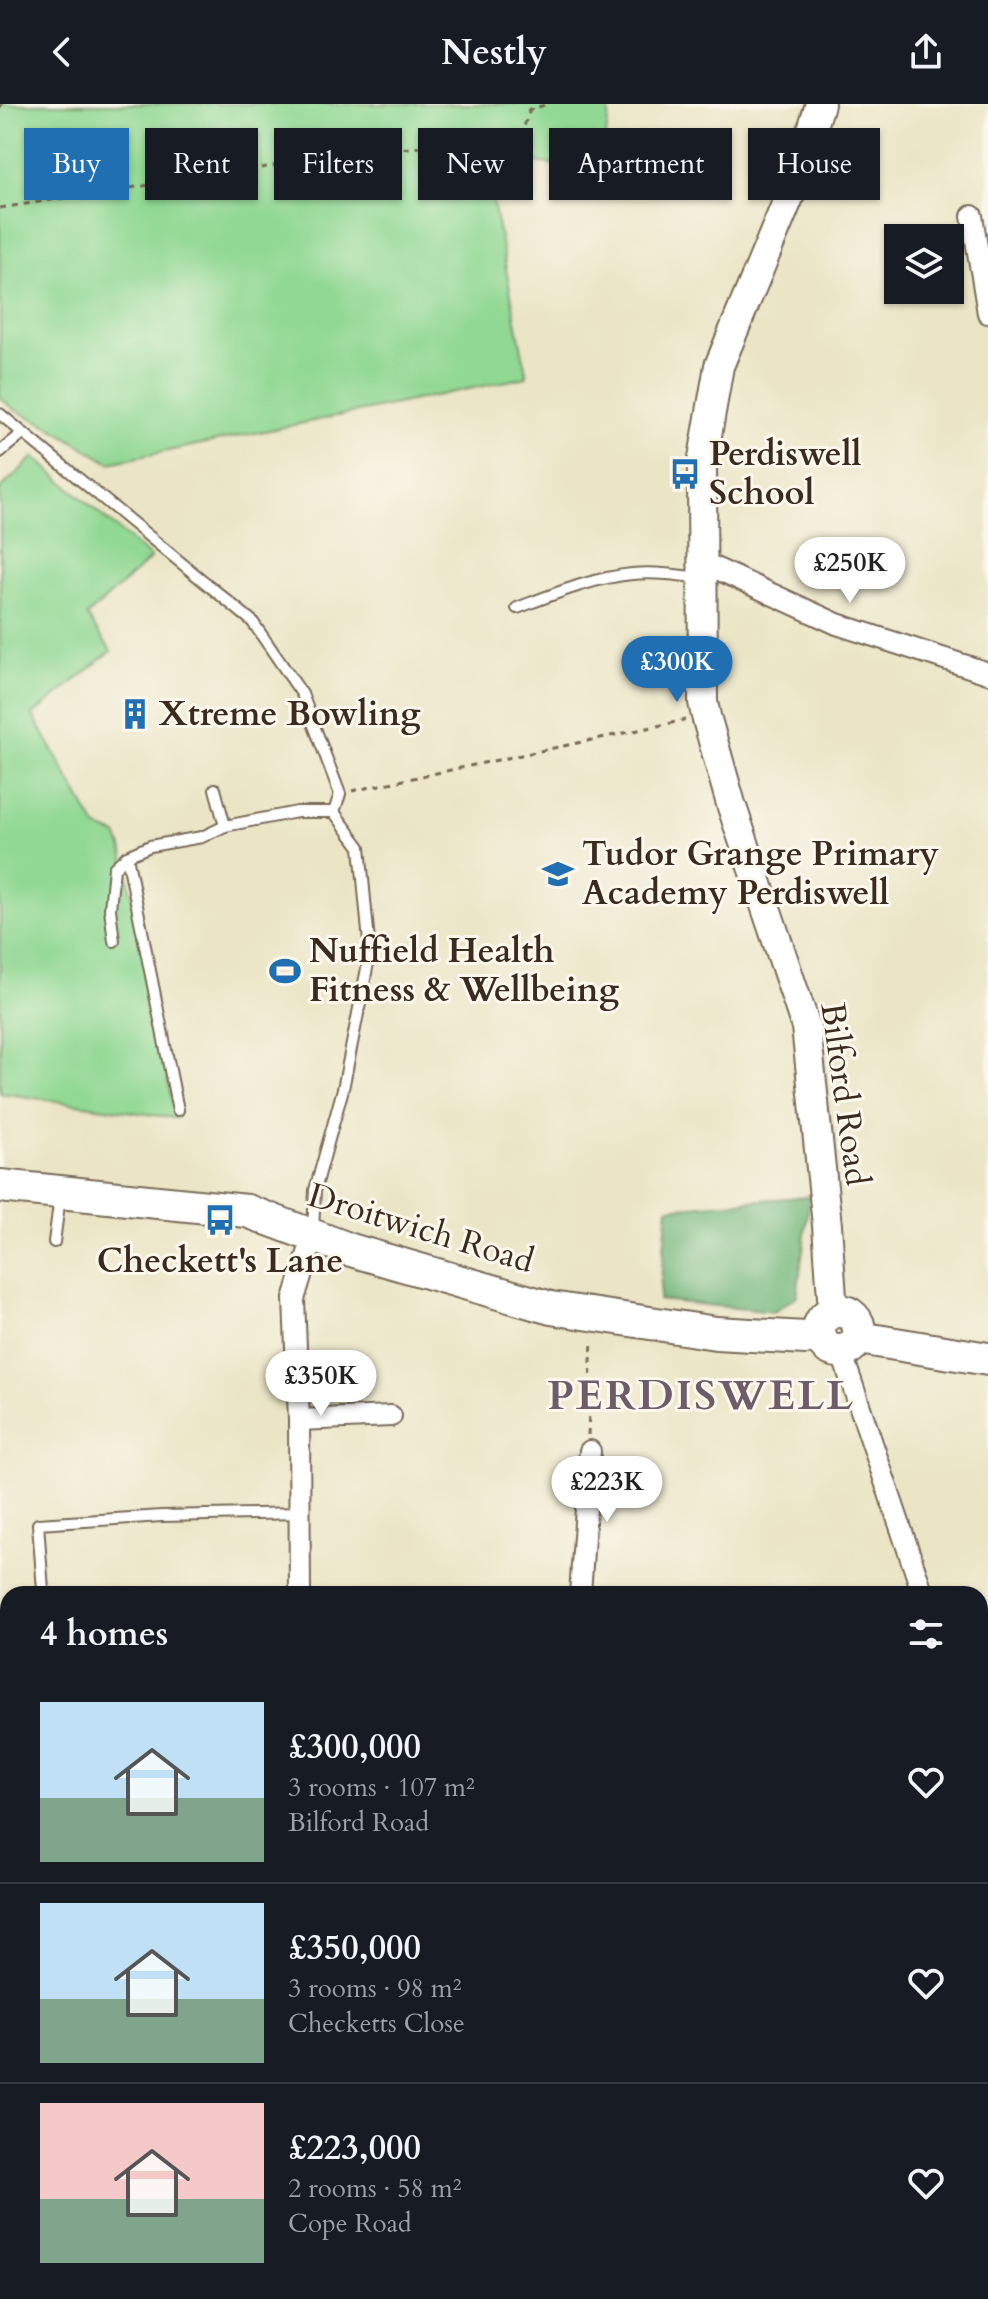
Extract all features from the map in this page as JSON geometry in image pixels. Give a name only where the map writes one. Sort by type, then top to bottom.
[{"type":"main road","name":"Bilford Road","points":[[820,104],[797,178],[719,366],[702,464],[703,702],[731,804],[806,1027],[838,1334]]},
{"type":"main road","name":"Droitwich Road","points":[[0,1186],[247,1211],[351,1250],[551,1308],[716,1333],[806,1338],[838,1334],[988,1359]]},
{"type":"street","points":[[972,216],[988,313]]},
{"type":"street","points":[[702,570],[837,624],[988,673]]},
{"type":"street","points":[[300,1586],[299,1420],[294,1299],[313,1237]]},
{"type":"street","points":[[838,1334],[920,1586]]},
{"type":"street","points":[[299,1420],[391,1416]]},
{"type":"street","points":[[581,1586],[590,1451]]},
{"type":"lane","points":[[0,414],[252,621],[302,694],[340,794],[334,812]]},
{"type":"lane","points":[[0,452],[23,433]]},
{"type":"lane","points":[[517,608],[584,583],[631,574],[702,570]]},
{"type":"lane","points":[[215,789],[225,826]]},
{"type":"lane","points":[[114,941],[110,909],[114,868],[127,856],[150,846],[202,837],[225,826],[297,812],[334,812]]},
{"type":"lane","points":[[313,1237],[315,1190],[343,1089],[370,953],[360,847],[334,812]]},
{"type":"lane","points":[[127,856],[178,1110]]},
{"type":"lane","points":[[54,1242],[60,1191]]},
{"type":"lane","points":[[43,1586],[38,1524],[162,1516],[300,1513]]},
{"type":"path","points":[[0,208],[303,161],[392,150],[519,141],[532,104]]},
{"type":"path","points":[[527,111],[547,104]]},
{"type":"path","points":[[340,794],[706,716]]},
{"type":"path","points":[[590,1451],[593,1315]]},
{"type":"green space","points":[[0,104],[610,104],[607,128],[549,128],[549,164],[533,162],[533,128],[418,128],[418,200],[493,200],[527,377],[110,463],[15,410],[0,398]]},
{"type":"green space","points":[[34,457],[151,558],[87,616],[111,651],[33,715],[96,827],[117,835],[122,847],[175,1118],[0,1093],[0,489]]},
{"type":"green space","points":[[810,1196],[797,1296],[774,1312],[659,1300],[668,1208]]},
{"type":"place","name":"Perdiswell School","points":[[685,474]]},
{"type":"place","name":"Xtreme Bowling","points":[[135,714]]},
{"type":"place","name":"Tudor Grange Primary Academy Perdiswell","points":[[558,874]]},
{"type":"place","name":"Nuffield Health Fitness & Wellbeing","points":[[285,971]]},
{"type":"place","name":"Checkett's Lane","points":[[220,1220]]},
{"type":"district","name":"PERDISWELL","points":[[701,1395]]}]
